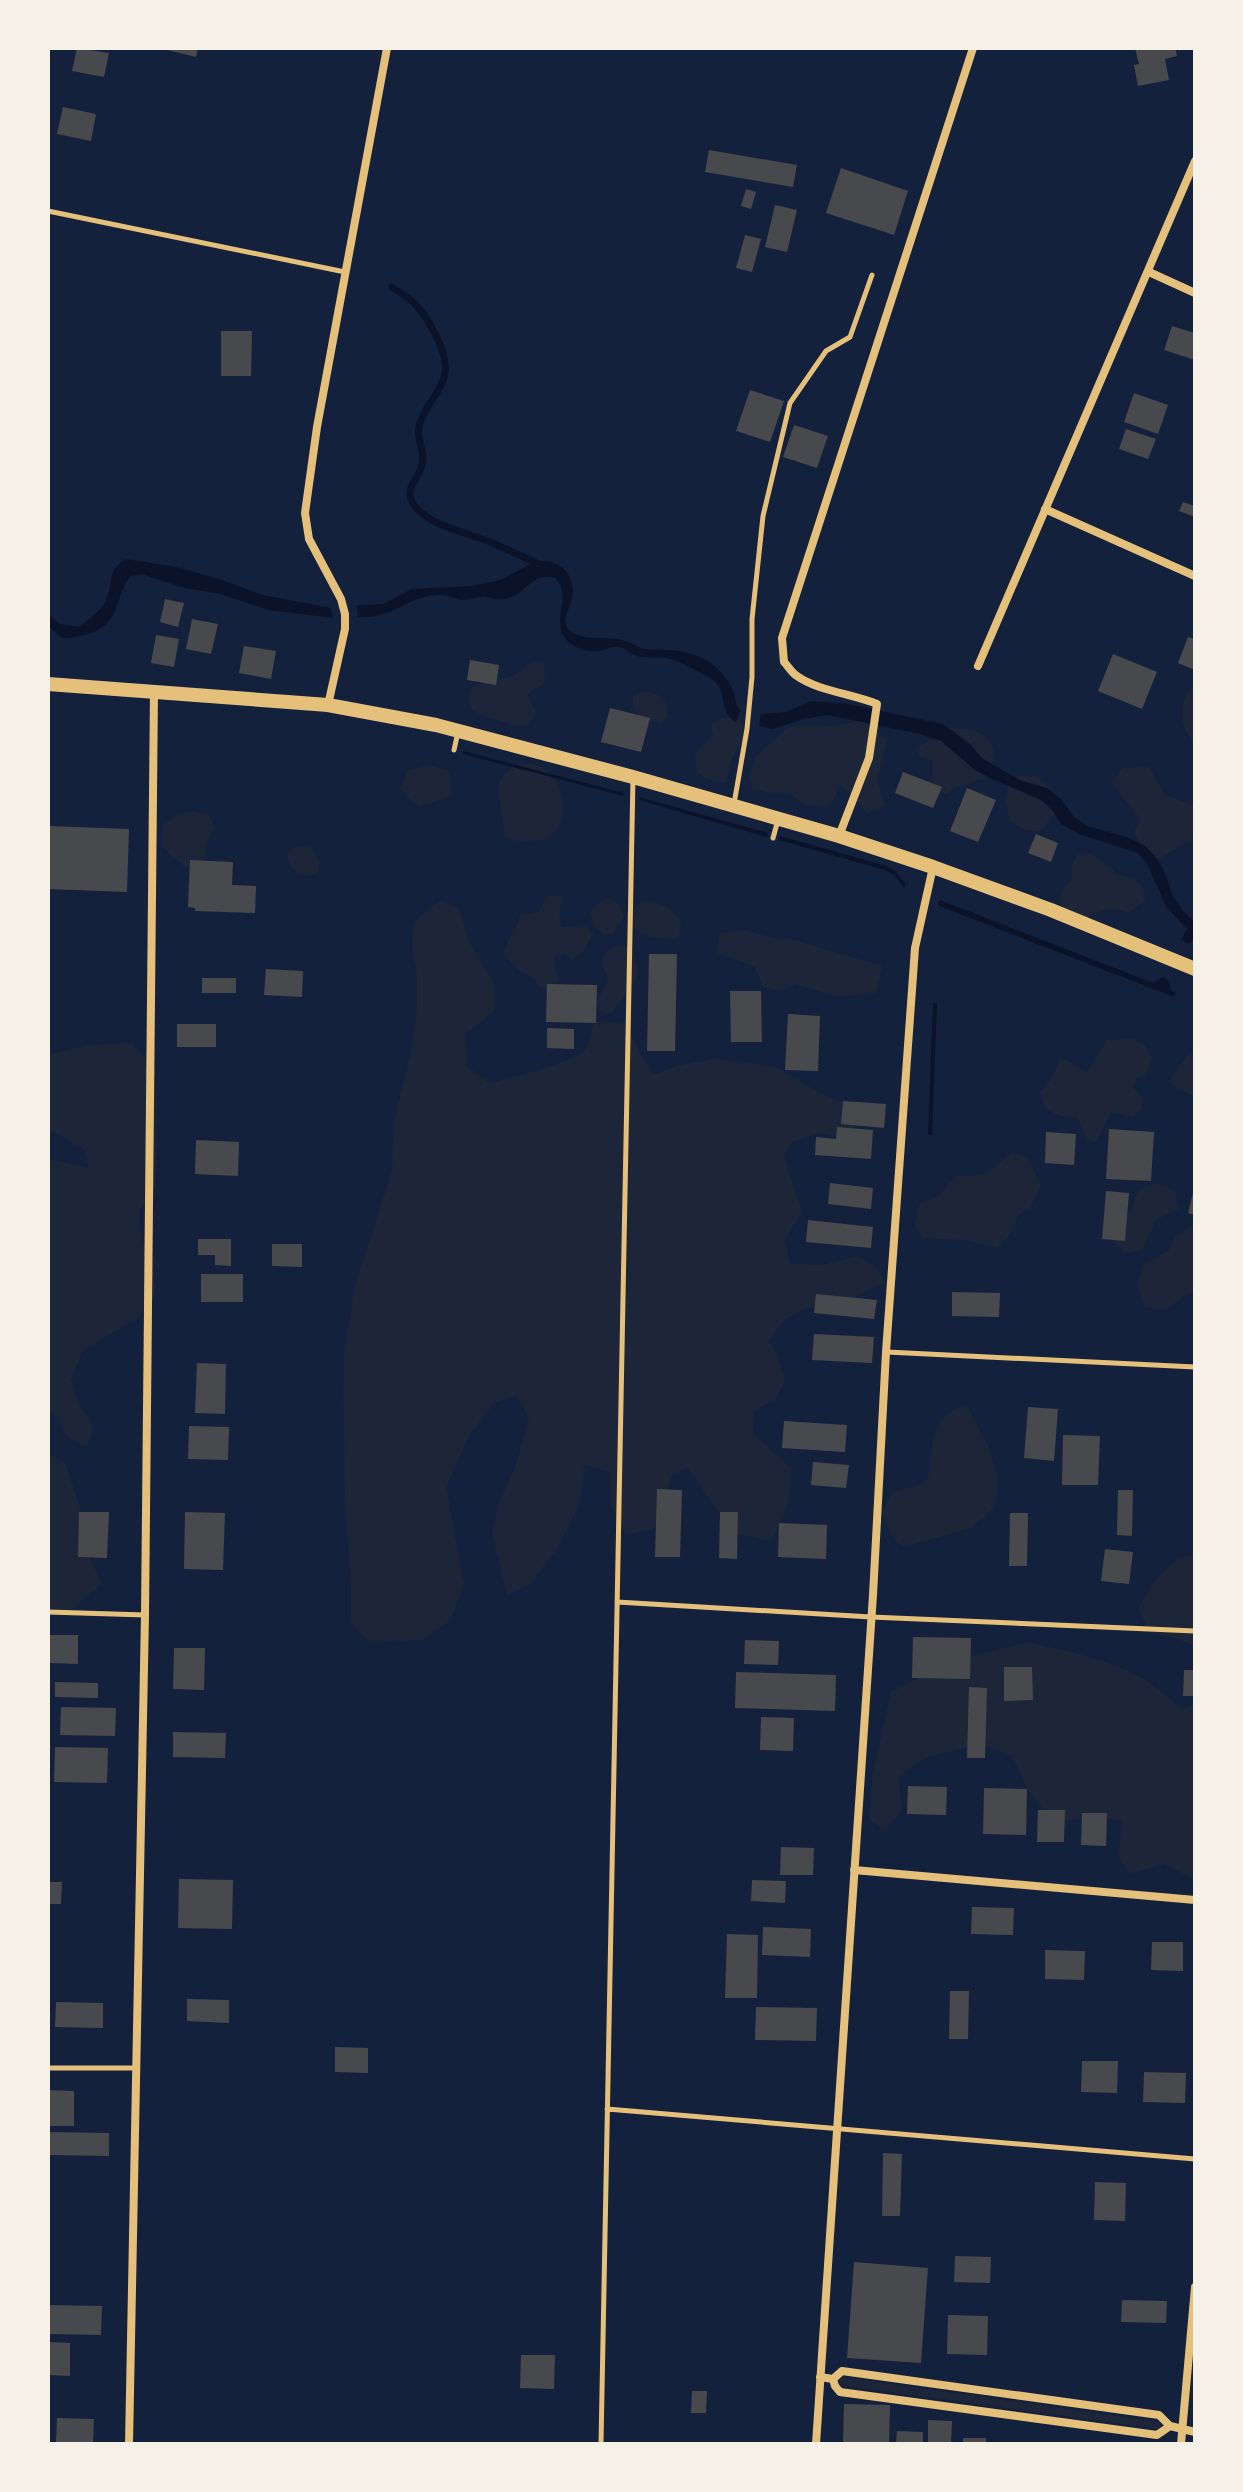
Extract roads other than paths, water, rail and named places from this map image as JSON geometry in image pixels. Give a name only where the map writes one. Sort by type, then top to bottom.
[{"type":"main road","points":[[48,684],[328,705],[458,731],[839,836],[1051,910],[1195,969]]},
{"type":"street","points":[[328,705],[343,641],[345,614],[341,599],[309,539],[305,513],[317,427],[387,48]]},
{"type":"street","points":[[839,836],[869,758],[877,704],[824,688],[797,676],[784,662],[782,638],[973,48]]},
{"type":"street","points":[[978,666],[1195,161]]},
{"type":"street","points":[[1149,272],[1195,293]]},
{"type":"street","points":[[1045,509],[1195,576]]},
{"type":"street","points":[[129,2444],[145,1615],[154,691]]},
{"type":"street","points":[[816,2444],[915,948],[933,867]]},
{"type":"street","points":[[854,1870],[1195,1900]]},
{"type":"street","points":[[1181,2444],[1195,2287]]},
{"type":"street","points":[[833,2379],[842,2371],[1159,2415],[1170,2426],[1195,2432]]},
{"type":"street","points":[[820,2377],[833,2379]]},
{"type":"street","points":[[833,2379],[840,2392],[1157,2435],[1170,2426]]},
{"type":"lane","points":[[48,211],[345,272]]},
{"type":"lane","points":[[734,806],[747,729],[752,677],[752,619],[763,516],[790,403],[826,351],[850,337],[872,275]]},
{"type":"lane","points":[[454,750],[458,731]]},
{"type":"lane","points":[[601,2444],[633,777]]},
{"type":"lane","points":[[773,838],[778,819]]},
{"type":"lane","points":[[886,1352],[1195,1367]]},
{"type":"lane","points":[[617,1602],[1195,1631]]},
{"type":"lane","points":[[48,1612],[145,1615]]},
{"type":"lane","points":[[48,2068],[136,2068]]},
{"type":"lane","points":[[607,2109],[1195,2159]]},
{"type":"waterway","points":[[392,287],[414,302],[426,319],[441,346],[445,364],[441,386],[424,412],[419,427],[423,463],[411,488],[412,502],[438,523],[493,543],[544,567]]}]
